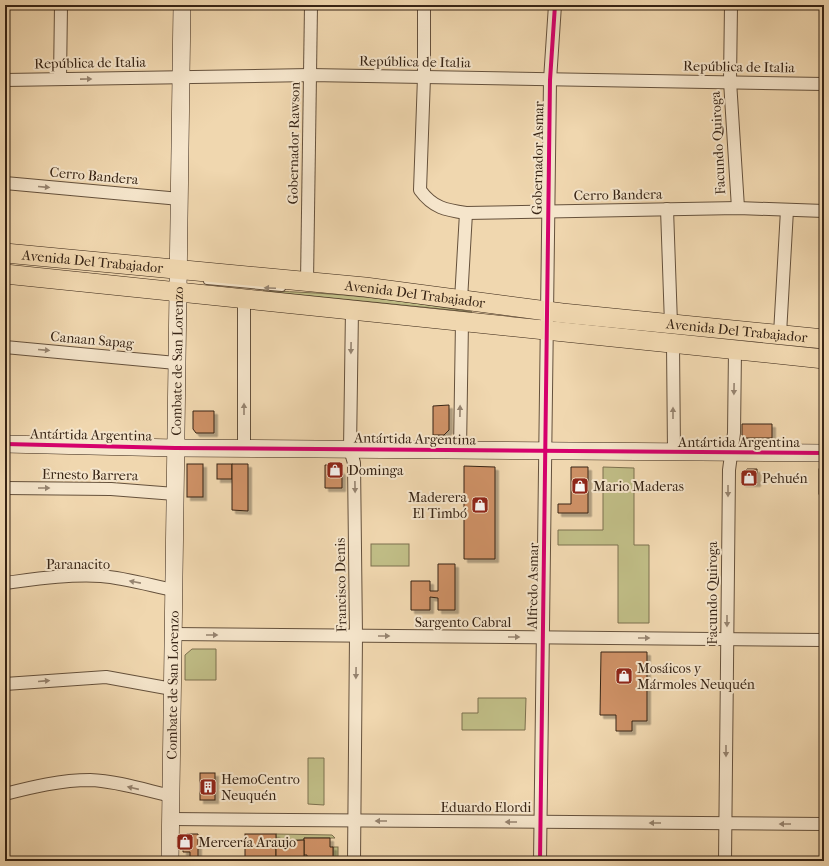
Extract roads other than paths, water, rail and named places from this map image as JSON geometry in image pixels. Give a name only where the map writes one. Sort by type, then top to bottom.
[{"type":"main road","name":"Combate de San Lorenzo","points":[[170,861],[182,5]]},
{"type":"main road","name":"Avenida Del Trabajador","points":[[5,253],[178,280],[244,298],[344,301],[461,309],[548,321],[673,344],[824,359]]},
{"type":"main road","name":"Avenida Del Trabajador","points":[[5,274],[377,288],[461,309]]},
{"type":"main road","name":"Avenida Del Trabajador","points":[[548,321],[671,324],[824,338]]},
{"type":"main road","name":"Antártida Argentina","points":[[5,444],[175,448],[824,453]]},
{"type":"street","points":[[60,79],[61,5]]},
{"type":"street","name":"Gobernador Rawson","points":[[301,286],[310,75],[311,5]]},
{"type":"street","points":[[424,5],[424,77]]},
{"type":"street","name":"Gobernador Asmar","points":[[548,321],[550,80],[555,5]]},
{"type":"street","name":"Facundo Quiroga","points":[[731,5],[730,81],[738,208]]},
{"type":"street","name":"República de Italia","points":[[5,80],[310,75],[550,80],[730,81],[824,84]]},
{"type":"street","name":"Cerro Bandera","points":[[424,77],[420,190],[429,202],[448,210],[466,213],[738,208],[824,211]]},
{"type":"street","name":"Cerro Bandera","points":[[5,183],[180,199]]},
{"type":"street","points":[[667,209],[671,324]]},
{"type":"street","points":[[780,334],[787,210]]},
{"type":"street","points":[[460,450],[461,309],[466,213]]},
{"type":"street","points":[[244,298],[244,448]]},
{"type":"street","name":"Francisco Denis","points":[[344,301],[350,449],[354,463],[356,636],[354,861]]},
{"type":"street","name":"Alfredo Asmar","points":[[540,861],[548,321]]},
{"type":"street","points":[[673,344],[674,452]]},
{"type":"street","name":"Canaan Sapag","points":[[5,347],[176,363]]},
{"type":"street","name":"Facundo Quiroga","points":[[725,861],[730,452],[734,433],[735,350]]},
{"type":"street","name":"Ernesto Barrera","points":[[5,488],[111,488],[175,494]]},
{"type":"street","name":"Paranacito","points":[[5,583],[35,579],[91,576],[109,577],[174,590]]},
{"type":"street","name":"Sargento Cabral","points":[[173,634],[824,640]]},
{"type":"street","points":[[5,684],[106,677],[172,689]]},
{"type":"street","points":[[5,794],[62,782],[90,780],[171,796]]},
{"type":"street","name":"Eduardo Elordi","points":[[171,819],[824,824]]},
{"type":"lane","points":[[62,266],[139,273]]},
{"type":"lane","points":[[202,284],[258,287],[301,286],[344,301],[202,284]]},
{"type":"lane","points":[[375,296],[461,309]]},
{"type":"lane","points":[[498,312],[548,321],[824,345]]},
{"type":"place","name":"Dominga","points":[[335,470]]},
{"type":"place","name":"Pehuén","points":[[749,478]]},
{"type":"place","name":"Mario Maderas","points":[[580,486]]},
{"type":"place","name":"Maderera El Timbó","points":[[480,505]]},
{"type":"place","name":"Mosáicos y Mármoles Neuquén","points":[[624,676]]},
{"type":"place","name":"HemoCentro Neuquén","points":[[208,787]]},
{"type":"place","name":"Mercería Araujo","points":[[185,842]]}]
